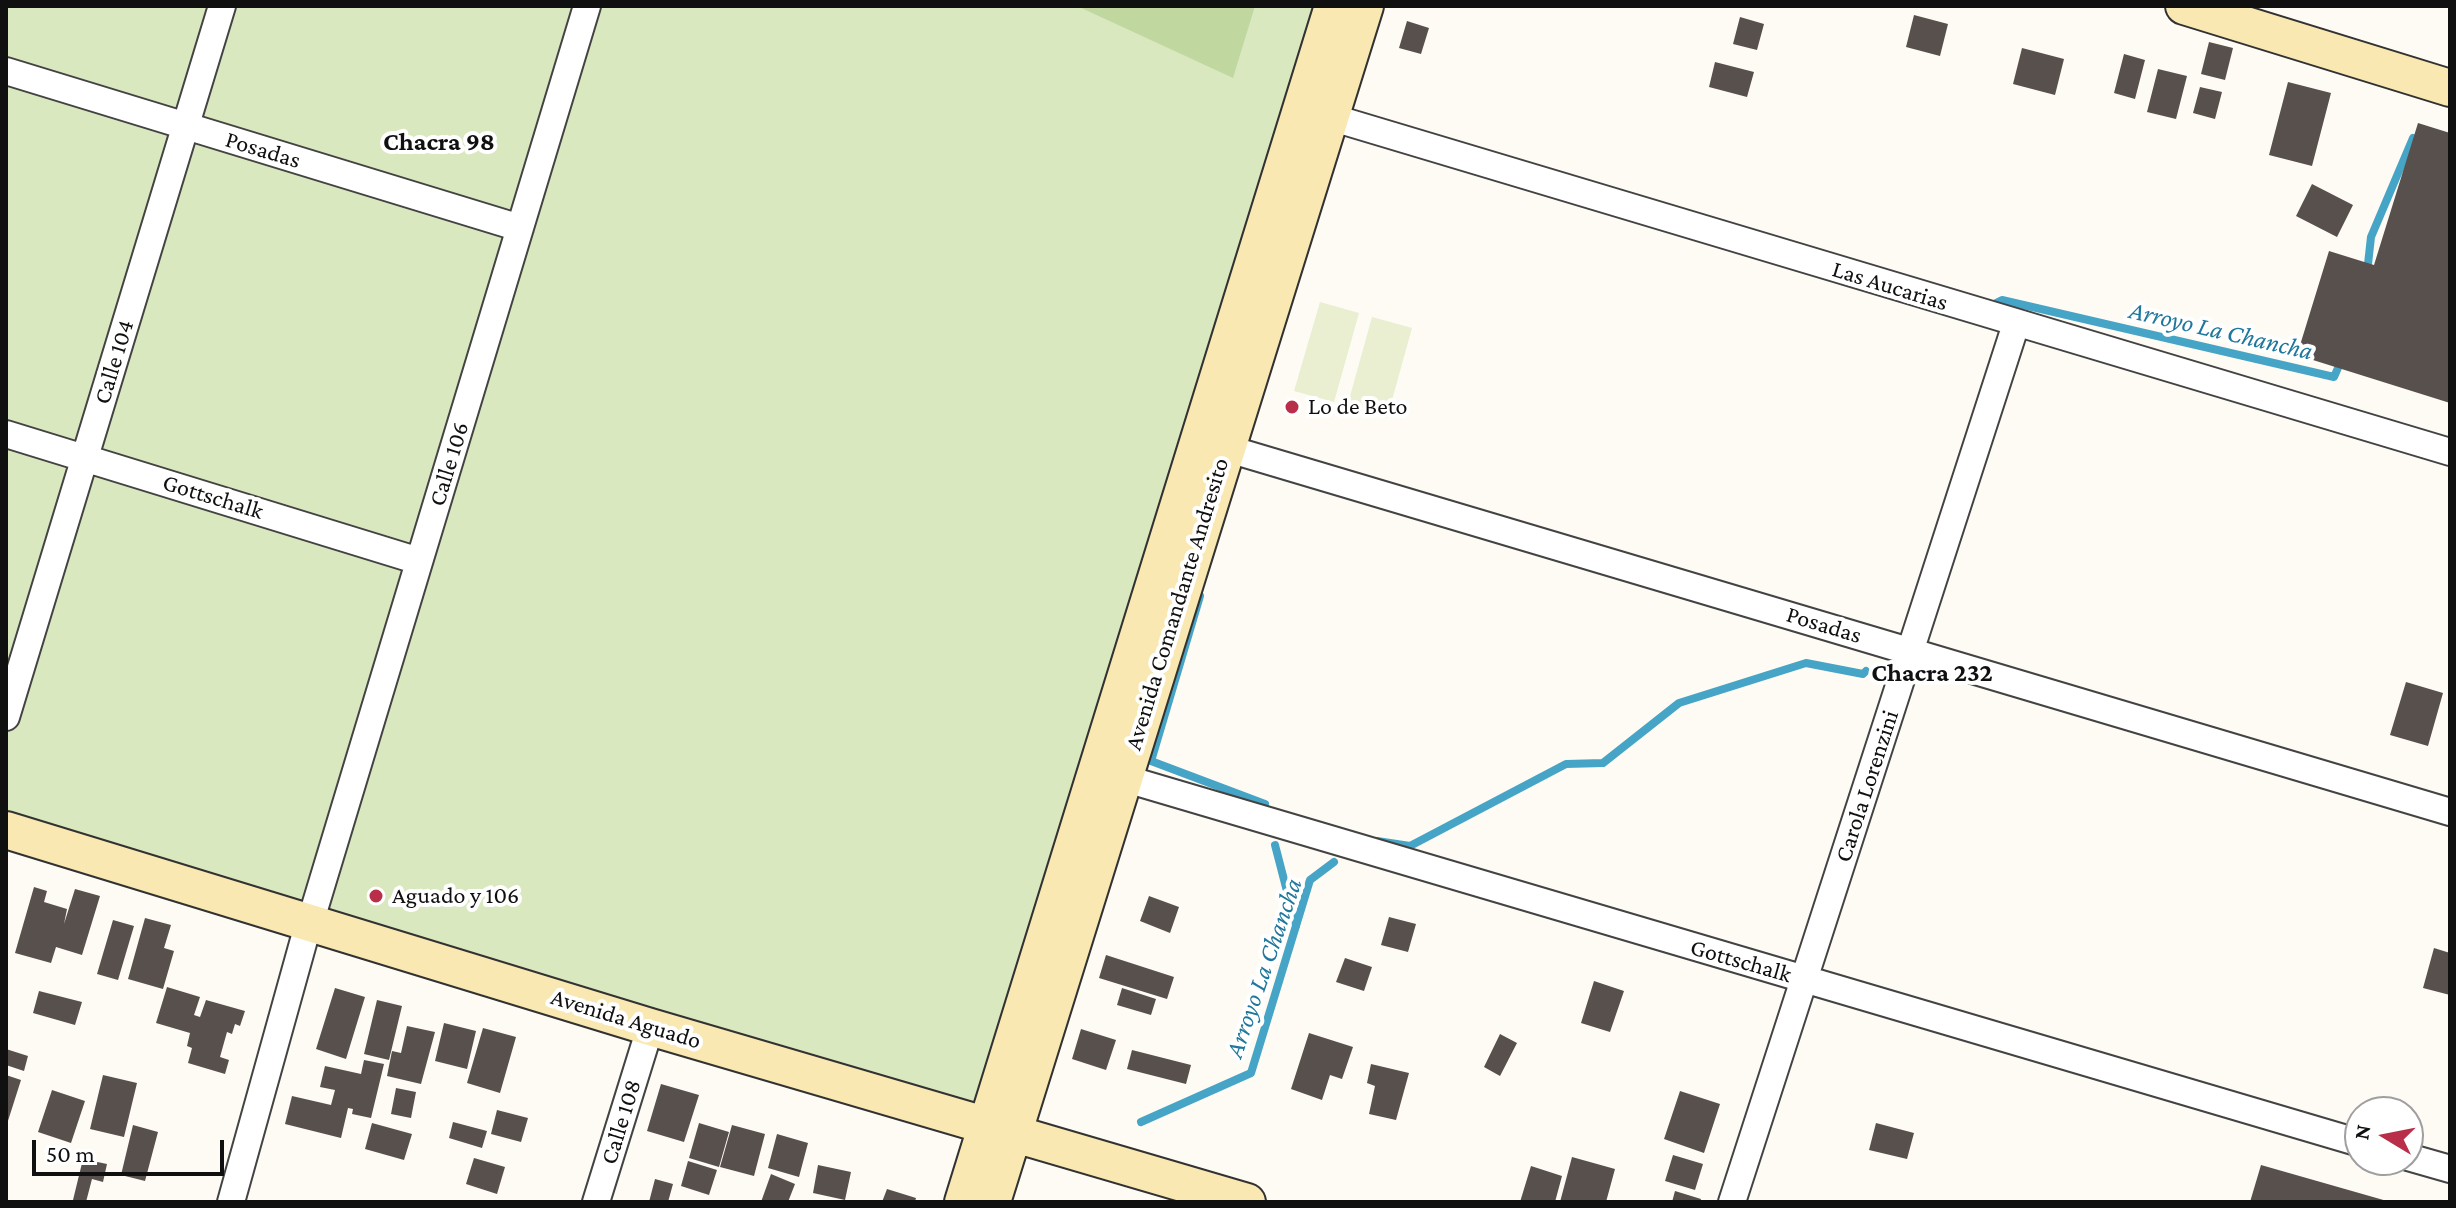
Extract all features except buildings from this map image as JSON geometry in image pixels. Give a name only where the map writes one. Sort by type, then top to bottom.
[{"type":"main road","name":"Avenida Comandante Andresito","points":[[963,1202],[996,1140],[1123,778],[1211,443],[1333,6]]},
{"type":"main road","name":"Avenida Comandante Andresito","points":[[992,1202],[996,1140],[1211,443],[1330,117],[1365,6]]},
{"type":"main road","points":[[2184,6],[2450,88]]},
{"type":"main road","points":[[2248,6],[2450,68]]},
{"type":"main road","name":"Avenida Aguado","points":[[6,830],[646,1041],[996,1140],[1247,1202]]},
{"type":"main road","name":"Avenida Aguado","points":[[6,844],[650,1027],[996,1140],[1159,1202]]},
{"type":"street","name":"Calle 104","points":[[6,717],[222,6]]},
{"type":"street","name":"Calle 106","points":[[231,1202],[308,929],[587,6]]},
{"type":"street","name":"Posadas","points":[[6,71],[520,228]]},
{"type":"street","name":"Las Aucarias","points":[[1330,117],[2450,452]]},
{"type":"street","name":"Carola Lorenzini","points":[[1732,1202],[2016,324]]},
{"type":"street","name":"Gottschalk","points":[[6,434],[419,561]]},
{"type":"street","name":"Posadas","points":[[1211,443],[2450,812]]},
{"type":"street","name":"Gottschalk","points":[[1123,778],[2344,1138]]},
{"type":"street","name":"Calle 108","points":[[596,1202],[646,1041]]},
{"type":"street","points":[[2424,1162],[2450,1169]]},
{"type":"green space","points":[[6,6],[1323,6],[976,1120],[6,822]]},
{"type":"green space","points":[[1077,6],[1255,6],[1233,78]]},
{"type":"green space","points":[[1320,302],[1359,313],[1334,402],[1294,391]]},
{"type":"green space","points":[[1372,317],[1412,328],[1387,418],[1347,407]]},
{"type":"waterway","name":"Arroyo La Chancha","points":[[2367,273],[2371,237],[2413,138]]},
{"type":"waterway","name":"Arroyo La Chancha","points":[[1992,305],[2002,300],[2334,377],[2341,361]]},
{"type":"waterway","points":[[1200,596],[1151,761],[1265,804]]},
{"type":"waterway","name":"Arroyo La Chancha","points":[[1377,841],[1410,846],[1566,764],[1603,763],[1679,703],[1806,663],[1863,674],[1866,671]]},
{"type":"waterway","points":[[1275,845],[1296,926]]},
{"type":"waterway","name":"Arroyo La Chancha","points":[[1141,1122],[1251,1073],[1310,880],[1334,862]]},
{"type":"place","name":"Lo de Beto","points":[[1292,407]]},
{"type":"place","name":"Aguado y 106","points":[[376,896]]},
{"type":"district","name":"Chacra 98","points":[[439,142]]},
{"type":"district","name":"Chacra 232","points":[[1932,673]]}]
